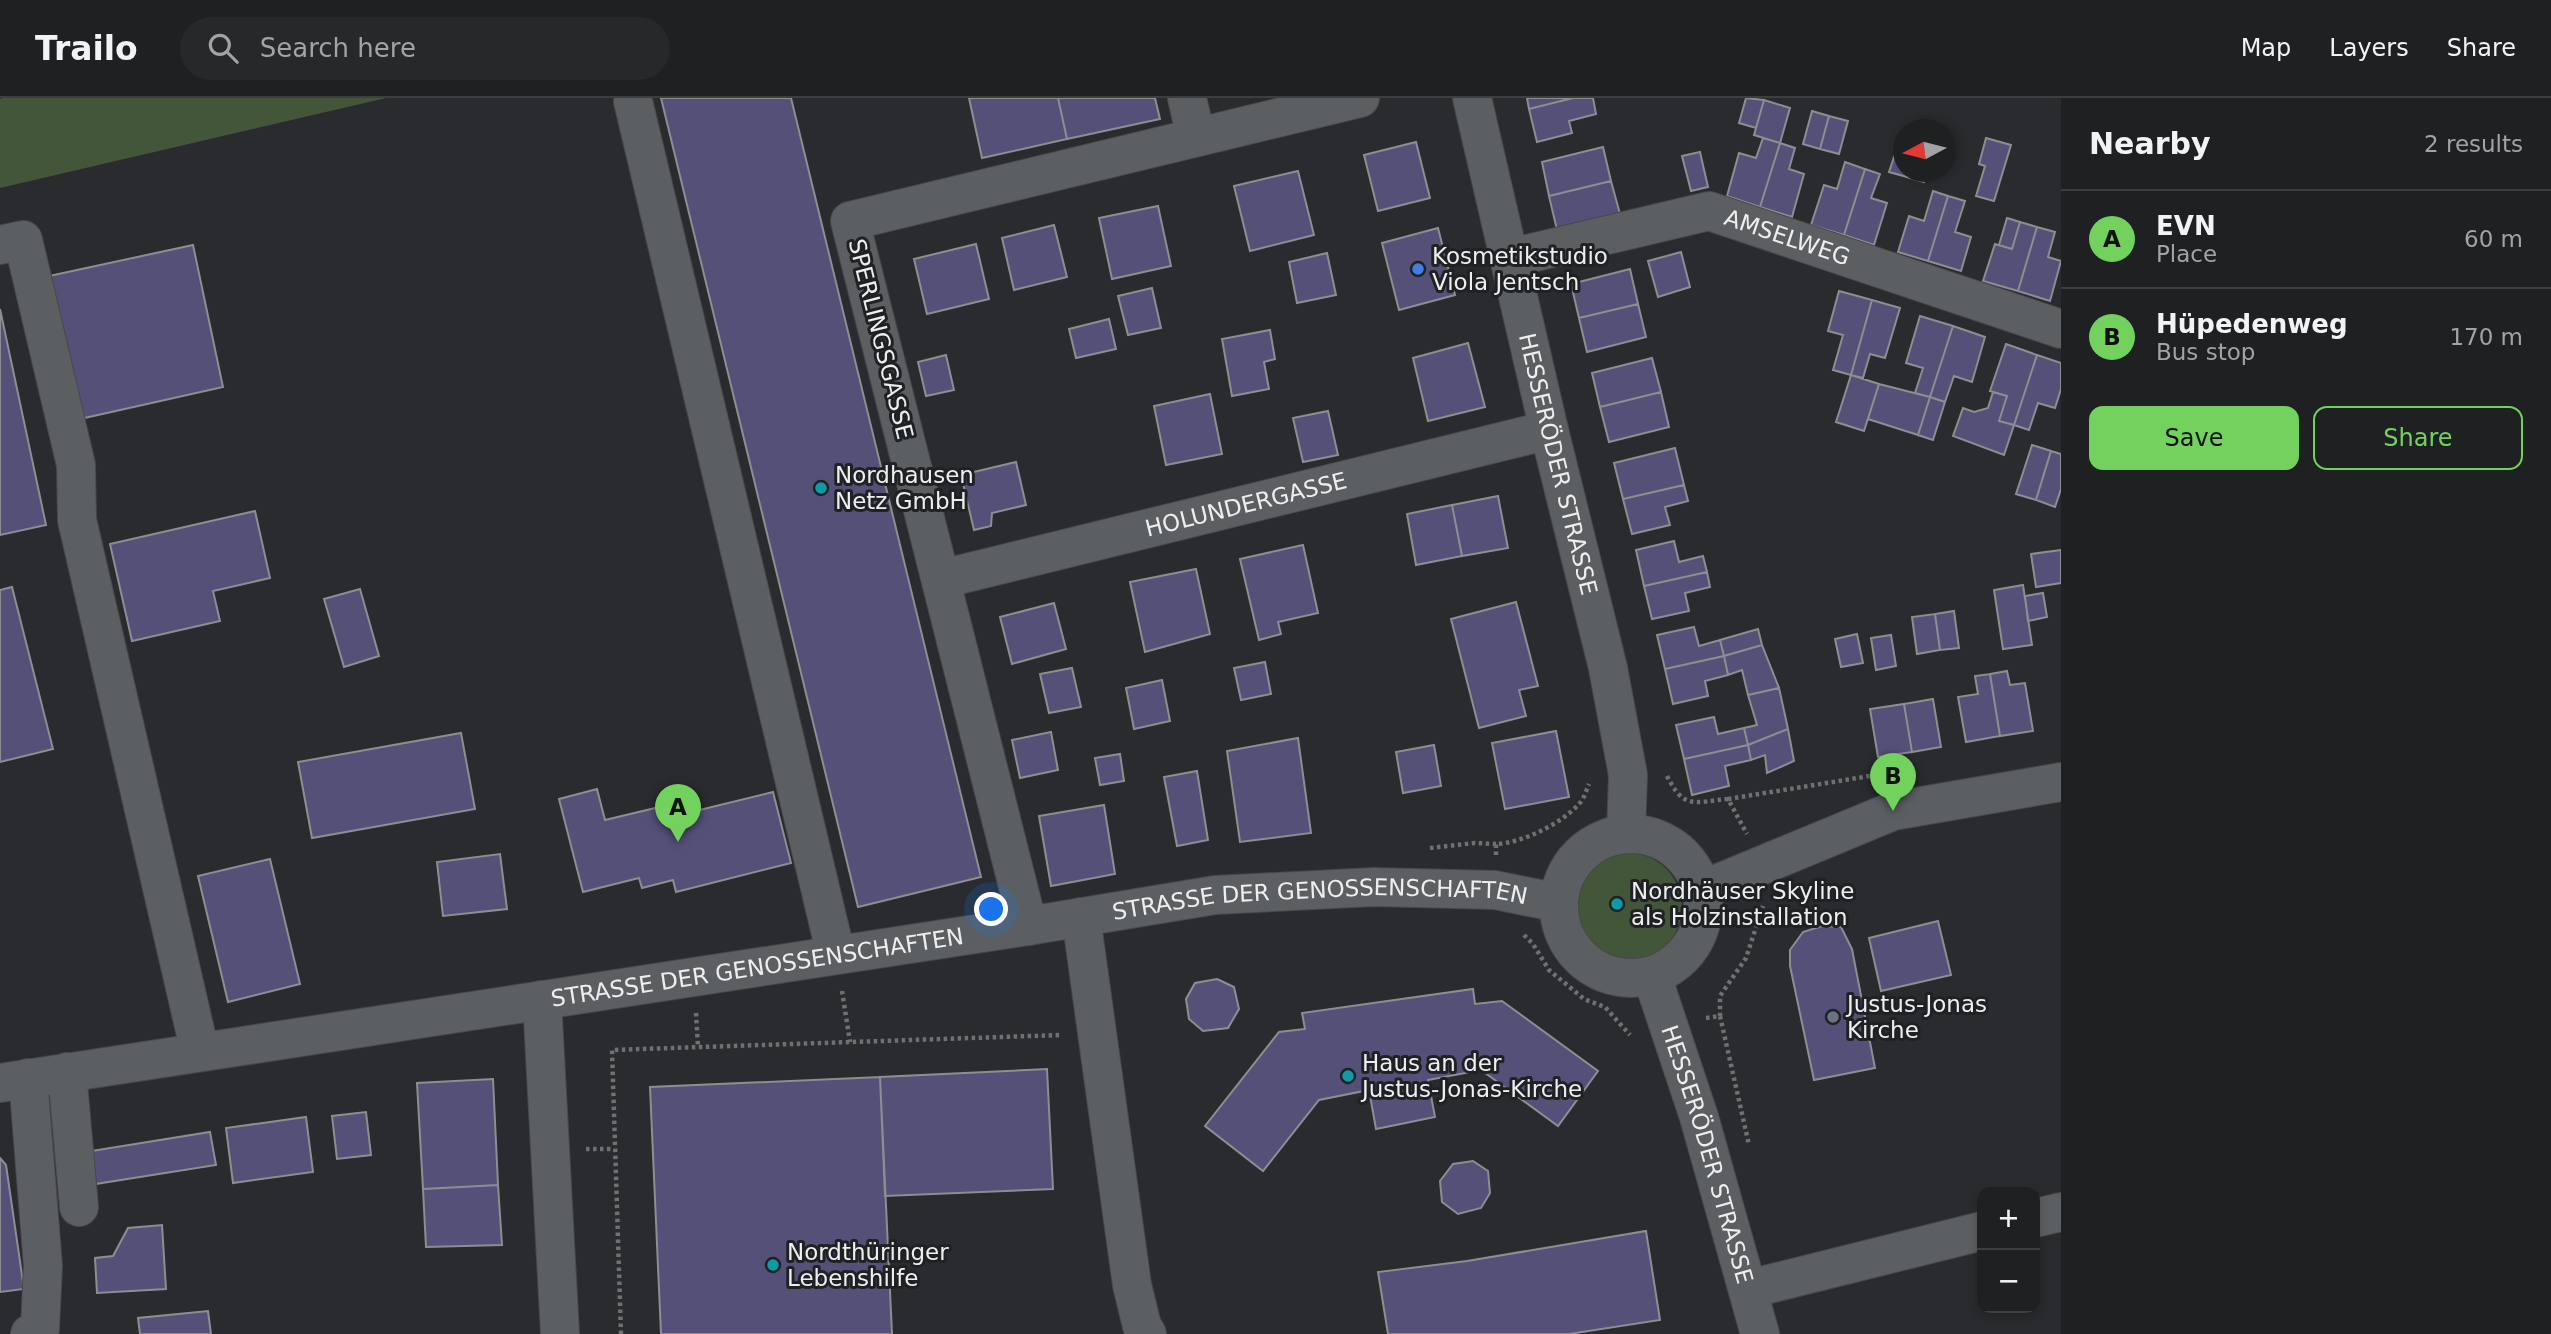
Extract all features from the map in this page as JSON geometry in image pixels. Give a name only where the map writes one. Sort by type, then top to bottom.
[{"type":"street","points":[[1186,98],[1196,138]]},
{"type":"street","name":"SPERLINGSGASSE","points":[[1028,926],[850,221],[1360,98]]},
{"type":"street","name":"HESSERÖDER STRASSE","points":[[1472,98],[1549,430],[1608,668],[1628,775],[1626,834]]},
{"type":"street","points":[[633,101],[836,955]]},
{"type":"street","name":"AMSELWEG","points":[[1510,258],[1709,211],[2061,329]]},
{"type":"street","points":[[0,245],[23,240],[76,465],[78,520],[200,1052]]},
{"type":"street","name":"HOLUNDERGASSE","points":[[942,579],[1549,430]]},
{"type":"street","points":[[1702,890],[1893,811],[2061,782]]},
{"type":"street","name":"STRASSE DER GENOSSENSCHAFTEN","points":[[1626,834],[1661,840],[1684,856],[1696,872],[1702,890],[1703,916],[1694,943],[1668,969],[1653,976],[1632,979],[1609,975],[1582,960],[1563,930],[1559,903],[1562,886],[1577,859],[1591,846],[1614,836],[1626,834]]},
{"type":"street","name":"STRASSE DER GENOSSENSCHAFTEN","points":[[14,1080],[1028,926],[1215,895],[1374,887],[1495,890],[1559,903]]},
{"type":"street","points":[[1081,917],[1132,1284],[1142,1326],[1147,1334]]},
{"type":"street","name":"HESSERÖDER STRASSE","points":[[1653,976],[1699,1117],[1760,1334]]},
{"type":"street","points":[[542,1000],[560,1334]]},
{"type":"street","points":[[67,1072],[79,1207]]},
{"type":"street","points":[[14,1080],[43,1266],[40,1328],[30,1334]]},
{"type":"street","points":[[2040,1217],[2061,1212]]},
{"type":"street","points":[[1749,1289],[1977,1232]]},
{"type":"path","points":[[1662,767],[1676,793],[1689,802],[1728,799],[1747,833],[1758,867],[1765,899],[1746,958],[1720,996],[1720,1016],[1670,1027],[1636,1042],[1605,1007],[1584,999],[1549,970],[1533,944],[1517,928],[1497,924],[1496,844],[1513,843],[1549,826],[1580,803],[1590,783],[1662,767]]},
{"type":"path","points":[[836,955],[850,1042]]},
{"type":"path","points":[[621,1334],[612,1050],[1097,1034]]},
{"type":"green space","points":[[386,98],[0,188],[0,99]]},
{"type":"green space","points":[[1628,853],[1649,857],[1666,869],[1678,886],[1682,907],[1678,928],[1666,945],[1649,957],[1628,961],[1607,957],[1590,945],[1578,928],[1574,907],[1578,886],[1590,869],[1607,857]]},
{"type":"building","name":"Nordhausen Netz GmbH","points":[[661,98],[791,98],[981,877],[858,907]]},
{"type":"building","points":[[969,98],[1058,98],[1067,139],[982,158]]},
{"type":"building","points":[[1058,98],[1155,98],[1160,119],[1067,139]]},
{"type":"building","points":[[1527,98],[1573,98],[1529,109]]},
{"type":"building","points":[[1573,98],[1593,98],[1596,114],[1569,121],[1572,133],[1537,142],[1529,109]]},
{"type":"building","points":[[1746,98],[1764,100],[1756,128],[1739,123]]},
{"type":"building","points":[[1764,100],[1790,108],[1780,143],[1754,135]]},
{"type":"building","points":[[1812,111],[1829,116],[1820,149],[1803,144]]},
{"type":"building","points":[[1829,116],[1848,121],[1839,154],[1820,149]]},
{"type":"building","points":[[1763,138],[1780,143],[1760,207],[1727,196],[1739,153],[1756,158]]},
{"type":"building","points":[[1986,138],[2011,145],[1994,201],[1976,196],[1985,166],[1979,164]]},
{"type":"building","points":[[1416,142],[1430,198],[1378,211],[1364,155]]},
{"type":"building","points":[[1780,143],[1795,148],[1789,169],[1804,174],[1792,217],[1760,207]]},
{"type":"building","points":[[1603,147],[1611,181],[1549,196],[1542,162]]},
{"type":"building","points":[[1700,152],[1708,187],[1691,191],[1682,156]]},
{"type":"building","points":[[1845,162],[1865,169],[1844,235],[1811,225],[1824,185],[1837,189]]},
{"type":"building","points":[[1865,169],[1880,174],[1871,198],[1887,203],[1874,245],[1844,235]]},
{"type":"building","points":[[1298,171],[1314,235],[1250,251],[1234,186]]},
{"type":"building","points":[[1611,181],[1620,214],[1557,230],[1549,196]]},
{"type":"building","points":[[1933,191],[1948,196],[1928,261],[1898,252],[1909,216],[1924,221]]},
{"type":"building","points":[[1948,196],[1965,201],[1955,232],[1971,237],[1961,271],[1928,261]]},
{"type":"building","points":[[1158,206],[1171,266],[1112,279],[1099,218]]},
{"type":"building","points":[[2007,218],[2020,222],[2012,249],[1999,245]]},
{"type":"building","points":[[2020,222],[2037,227],[2018,291],[1983,281],[1995,244],[2012,249]]},
{"type":"building","points":[[1054,225],[1067,277],[1014,290],[1002,238]]},
{"type":"building","points":[[2037,227],[2055,232],[2048,257],[2061,261],[2050,301],[2018,291]]},
{"type":"building","name":"Kosmetikstudio Viola Jentsch","points":[[1438,228],[1455,295],[1399,310],[1382,243]]},
{"type":"building","points":[[976,244],[989,299],[927,314],[914,259]]},
{"type":"building","points":[[193,245],[223,387],[80,419],[49,276]]},
{"type":"building","points":[[1681,252],[1690,287],[1658,297],[1648,261]]},
{"type":"building","points":[[1327,253],[1336,295],[1297,303],[1289,262]]},
{"type":"building","points":[[1630,269],[1638,304],[1579,318],[1571,284]]},
{"type":"building","points":[[1152,288],[1161,328],[1128,335],[1118,296]]},
{"type":"building","points":[[1839,291],[1872,300],[1851,375],[1833,370],[1843,335],[1828,331]]},
{"type":"building","points":[[1872,300],[1900,308],[1885,358],[1870,354],[1863,378],[1851,375]]},
{"type":"building","points":[[1638,304],[1646,337],[1587,352],[1579,318]]},
{"type":"building","points":[[0,309],[46,525],[0,535]]},
{"type":"building","points":[[1920,316],[1953,326],[1930,397],[1915,393],[1923,368],[1906,363]]},
{"type":"building","points":[[1109,319],[1116,349],[1076,358],[1069,329]]},
{"type":"building","points":[[1953,326],[1985,337],[1972,382],[1954,376],[1945,402],[1930,397]]},
{"type":"building","points":[[1270,330],[1275,359],[1264,362],[1269,389],[1232,396],[1222,339]]},
{"type":"building","points":[[1468,343],[1485,407],[1428,421],[1413,358]]},
{"type":"building","points":[[2006,344],[2037,355],[2014,425],[1999,421],[2007,396],[1990,391]]},
{"type":"building","points":[[946,355],[954,390],[926,396],[918,362]]},
{"type":"building","points":[[2037,355],[2061,363],[2061,389],[2055,408],[2038,403],[2029,430],[2014,425]]},
{"type":"building","points":[[1652,358],[1661,392],[1600,407],[1592,373]]},
{"type":"building","points":[[1851,375],[1879,384],[1864,431],[1836,422]]},
{"type":"building","points":[[1879,384],[1930,397],[1918,435],[1868,419]]},
{"type":"building","points":[[1661,392],[1669,427],[1609,442],[1600,407]]},
{"type":"building","points":[[1993,392],[2007,396],[1999,421],[2014,425],[2004,455],[1953,436],[1963,408],[1974,412],[1988,408]]},
{"type":"building","points":[[1210,394],[1222,454],[1166,465],[1154,406]]},
{"type":"building","points":[[1930,397],[1945,402],[1933,440],[1918,435]]},
{"type":"building","points":[[1328,411],[1338,455],[1303,462],[1293,418]]},
{"type":"building","points":[[2032,445],[2051,451],[2036,500],[2016,494]]},
{"type":"building","points":[[1675,448],[1684,485],[1623,499],[1614,463]]},
{"type":"building","points":[[2051,451],[2061,454],[2061,489],[2055,507],[2036,500]]},
{"type":"building","points":[[1016,462],[1026,505],[992,513],[991,526],[974,530],[961,475]]},
{"type":"building","points":[[1684,485],[1688,501],[1665,507],[1670,525],[1632,534],[1623,499]]},
{"type":"building","points":[[1498,496],[1508,548],[1462,556],[1452,505]]},
{"type":"building","points":[[1452,505],[1462,556],[1416,565],[1407,514]]},
{"type":"building","points":[[255,511],[270,578],[213,591],[220,621],[132,641],[110,544]]},
{"type":"building","points":[[1674,541],[1679,562],[1703,556],[1707,572],[1644,586],[1636,550]]},
{"type":"building","points":[[1303,545],[1318,613],[1278,622],[1281,634],[1259,640],[1240,559]]},
{"type":"building","points":[[2061,550],[2061,583],[2036,587],[2031,554]]},
{"type":"building","points":[[1196,569],[1210,634],[1145,652],[1130,582]]},
{"type":"building","points":[[1707,572],[1710,587],[1685,593],[1689,611],[1652,619],[1644,586]]},
{"type":"building","points":[[2023,585],[2032,645],[2003,649],[1994,590]]},
{"type":"building","points":[[12,587],[53,749],[0,762],[0,590]]},
{"type":"building","points":[[360,589],[379,656],[344,667],[324,599]]},
{"type":"building","points":[[2043,593],[2047,617],[2028,621],[2025,596]]},
{"type":"building","points":[[1516,602],[1538,686],[1519,690],[1526,716],[1479,728],[1451,619]]},
{"type":"building","points":[[1054,603],[1066,649],[1012,664],[1000,617]]},
{"type":"building","points":[[1954,611],[1959,648],[1940,650],[1935,614]]},
{"type":"building","points":[[1935,614],[1940,650],[1917,654],[1912,617]]},
{"type":"building","points":[[1694,627],[1699,646],[1720,640],[1724,656],[1665,669],[1657,635]]},
{"type":"building","points":[[1758,629],[1762,645],[1724,656],[1720,640]]},
{"type":"building","points":[[1857,634],[1863,663],[1841,667],[1835,639]]},
{"type":"building","points":[[1891,635],[1896,666],[1876,670],[1871,638]]},
{"type":"building","points":[[1762,645],[1779,688],[1748,695],[1742,670],[1728,675],[1724,656]]},
{"type":"building","points":[[1724,656],[1728,675],[1705,681],[1708,696],[1673,704],[1665,669]]},
{"type":"building","points":[[1265,662],[1271,694],[1241,700],[1234,668]]},
{"type":"building","points":[[1072,668],[1081,707],[1049,713],[1040,674]]},
{"type":"building","points":[[2007,671],[2010,685],[2025,683],[2033,731],[2000,736],[1990,674]]},
{"type":"building","points":[[1990,674],[2000,736],[1966,742],[1958,697],[1978,694],[1975,676]]},
{"type":"building","points":[[1162,680],[1170,721],[1134,729],[1126,688]]},
{"type":"building","points":[[1779,688],[1788,729],[1748,745],[1744,728],[1757,725],[1748,695]]},
{"type":"building","points":[[1933,699],[1941,747],[1912,752],[1904,704]]},
{"type":"building","points":[[1904,704],[1912,752],[1878,757],[1870,709]]},
{"type":"building","points":[[1714,717],[1718,734],[1744,728],[1748,745],[1684,759],[1676,725]]},
{"type":"building","points":[[1788,729],[1794,761],[1767,773],[1765,755],[1751,760],[1748,745]]},
{"type":"building","points":[[1556,731],[1569,797],[1505,809],[1492,743]]},
{"type":"building","points":[[1051,732],[1058,770],[1020,778],[1012,740]]},
{"type":"building","points":[[461,733],[475,809],[312,838],[298,762]]},
{"type":"building","points":[[1298,738],[1311,833],[1240,842],[1227,751]]},
{"type":"building","points":[[1434,745],[1441,786],[1403,793],[1396,752]]},
{"type":"building","points":[[1748,745],[1751,760],[1725,766],[1729,786],[1692,795],[1684,759]]},
{"type":"building","points":[[1120,754],[1124,781],[1100,785],[1095,758]]},
{"type":"building","points":[[1197,771],[1208,840],[1177,846],[1164,777]]},
{"type":"building","points":[[597,789],[605,820],[672,804],[675,816],[773,792],[791,863],[676,892],[673,880],[642,888],[639,878],[583,892],[559,799]]},
{"type":"building","points":[[1104,805],[1115,874],[1051,886],[1039,816]]},
{"type":"building","points":[[500,854],[507,909],[443,916],[437,862]]},
{"type":"building","points":[[270,859],[300,984],[228,1002],[198,876]]},
{"type":"building","points":[[1938,921],[1951,975],[1881,991],[1869,938]]},
{"type":"building","name":"Justus-Jonas Kirche","points":[[1822,926],[1841,927],[1852,949],[1875,1068],[1814,1080],[1790,966],[1790,950],[1803,932]]},
{"type":"building","points":[[1217,979],[1234,987],[1239,1009],[1228,1028],[1203,1031],[1189,1019],[1186,999],[1195,983]]},
{"type":"building","name":"Haus an der Justus-Jonas-Kirche","points":[[1473,989],[1475,1004],[1502,1001],[1598,1071],[1558,1126],[1481,1070],[1428,1080],[1435,1117],[1376,1129],[1369,1090],[1319,1100],[1263,1171],[1205,1126],[1279,1032],[1305,1029],[1302,1013]]},
{"type":"building","points":[[1047,1069],[1053,1189],[885,1196],[880,1077]]},
{"type":"building","name":"Nordthüringer Lebenshilfe","points":[[880,1077],[892,1334],[661,1334],[650,1087]]},
{"type":"building","points":[[493,1079],[498,1185],[423,1189],[417,1083]]},
{"type":"building","points":[[366,1112],[371,1155],[337,1159],[332,1116]]},
{"type":"building","points":[[306,1117],[313,1172],[233,1183],[226,1128]]},
{"type":"building","points":[[210,1132],[216,1165],[89,1185],[85,1152]]},
{"type":"building","points":[[0,1158],[6,1165],[24,1289],[0,1292]]},
{"type":"building","points":[[1473,1161],[1488,1171],[1490,1193],[1481,1208],[1458,1214],[1442,1202],[1440,1181],[1453,1164]]},
{"type":"building","points":[[498,1185],[502,1245],[426,1247],[423,1189]]},
{"type":"building","points":[[162,1225],[166,1289],[97,1293],[95,1258],[113,1256],[128,1228]]},
{"type":"building","points":[[1646,1231],[1660,1320],[1569,1334],[1388,1334],[1378,1272],[1467,1261]]},
{"type":"building","points":[[208,1311],[211,1334],[140,1334],[138,1318]]},
{"type":"place","name":"Kosmetikstudio Viola Jentsch","points":[[1418,269]]},
{"type":"place","name":"Nordhausen Netz GmbH","points":[[821,488]]},
{"type":"place","name":"Hüpedenweg","points":[[1893,811]]},
{"type":"place","name":"EVN","points":[[678,842]]},
{"type":"place","name":"Nordhäuser Skyline als Holzinstallation","points":[[1617,904]]},
{"type":"place","name":"Justus-Jonas Kirche","points":[[1833,1017]]},
{"type":"place","name":"Haus an der Justus-Jonas-Kirche","points":[[1348,1076]]},
{"type":"place","name":"Nordthüringer Lebenshilfe","points":[[773,1265]]}]
